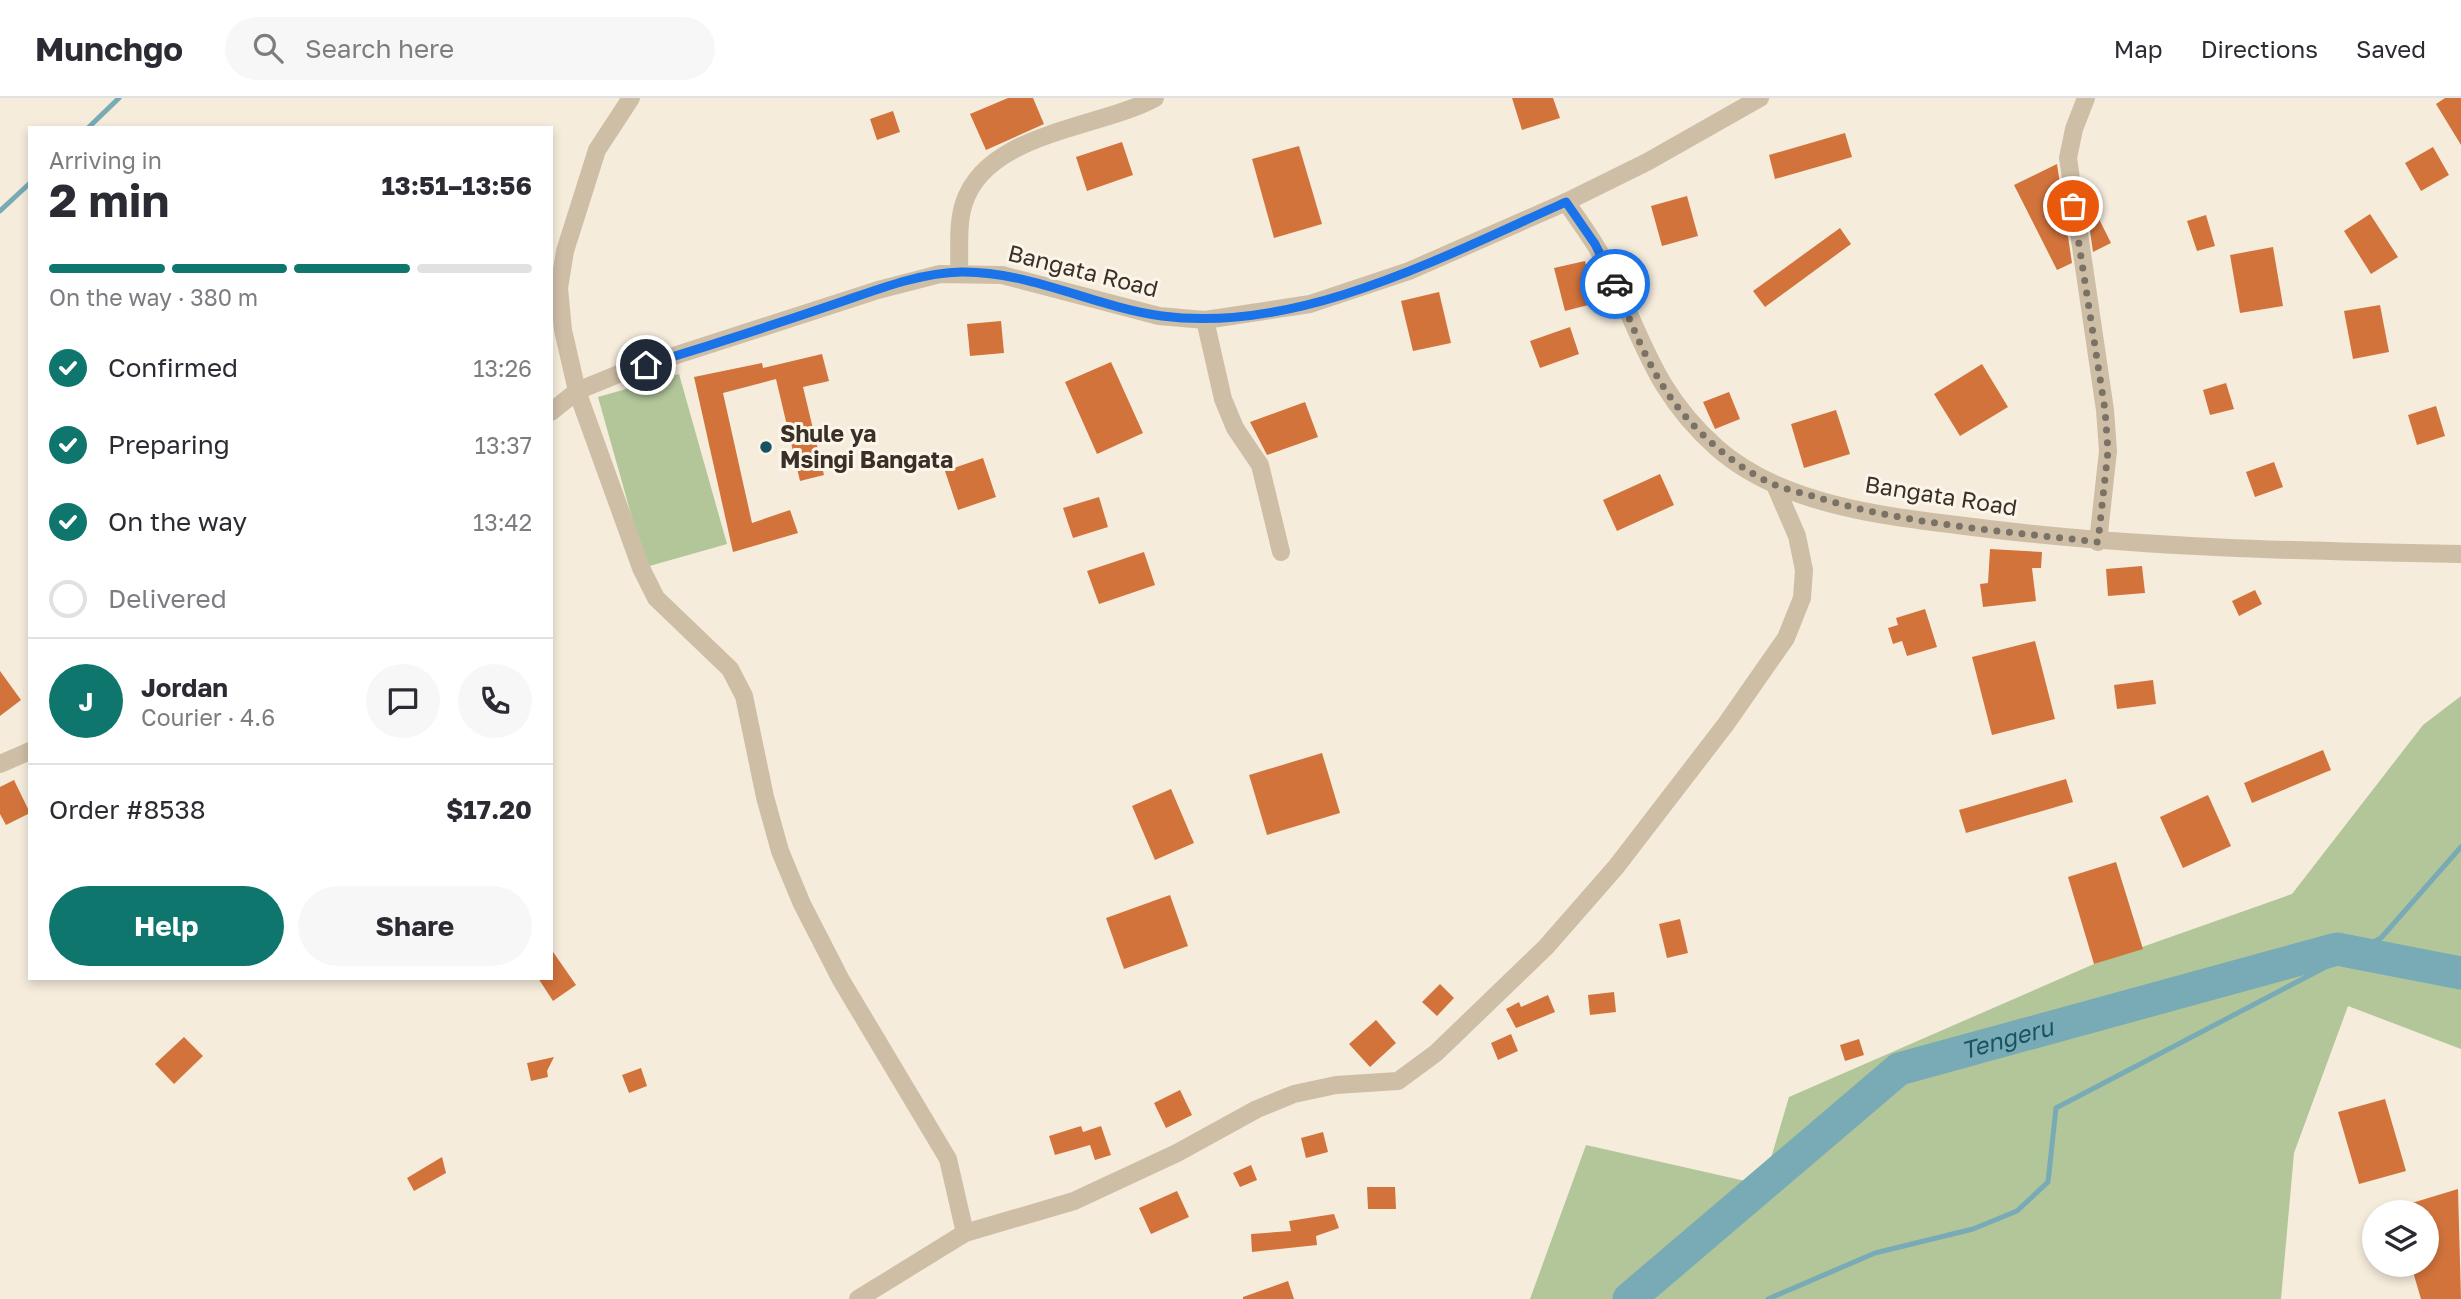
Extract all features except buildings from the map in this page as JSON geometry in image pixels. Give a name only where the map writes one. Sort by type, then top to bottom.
[{"type":"street","points":[[631,98],[597,150],[565,251],[559,288],[563,330],[577,391],[641,568],[656,598],[724,662],[744,696],[765,797],[780,851],[802,904],[841,980],[948,1159],[965,1233]]},
{"type":"street","points":[[959,272],[964,201],[989,166],[1020,146],[1133,110],[1155,98]]},
{"type":"street","name":"Bangata Road","points":[[553,410],[577,391],[621,373],[888,287],[959,272],[1002,275],[1159,316],[1205,320],[1310,304],[1409,271],[1566,202],[1647,162],[1759,98]]},
{"type":"street","points":[[2086,98],[2074,129],[2068,158],[2105,410],[2108,451],[2098,542]]},
{"type":"street","name":"Bangata Road","points":[[1566,202],[1595,244],[1611,274],[1640,343],[1665,389],[1685,415],[1717,448],[1775,485],[1878,515],[2098,542],[2197,548],[2461,554]]},
{"type":"street","points":[[1205,320],[1223,400],[1235,428],[1260,465],[1281,552]]},
{"type":"street","points":[[858,1299],[965,1233],[996,1227],[1074,1201],[1177,1153],[1257,1109],[1294,1094],[1336,1085],[1391,1083],[1406,1078],[1470,1022],[1546,947],[1616,867],[1726,724],[1786,638],[1802,598],[1804,570],[1797,536],[1775,485]]},
{"type":"street","points":[[0,764],[28,752]]},
{"type":"green space","points":[[679,374],[727,544],[646,567],[598,397]]},
{"type":"green space","points":[[2461,696],[2461,1049],[2348,1006],[2294,1153],[2281,1299],[1530,1299],[1586,1145],[1763,1185],[1789,1097],[2094,964],[2292,894],[2423,725]]},
{"type":"waterway","points":[[90,126],[119,98]]},
{"type":"waterway","points":[[0,211],[28,185]]},
{"type":"waterway","points":[[1768,1299],[1875,1253],[1973,1229],[2017,1211],[2048,1182],[2056,1108],[2381,938],[2461,847]]},
{"type":"waterway","name":"Tengeru","points":[[1629,1299],[1899,1069],[2337,949],[2461,973]]},
{"type":"way so far","points":[[1615,284],[1640,343],[1665,389],[1685,415],[1717,448],[1775,485],[1878,515],[2098,542],[2108,451],[2105,410],[2073,206]]},
{"type":"place","name":"Shule ya Msingi Bangata","points":[[766,447]]},
{"type":"route","points":[[646,365],[908,281],[959,272],[1002,275],[1159,316],[1205,320],[1279,311],[1310,304],[1409,271],[1566,202],[1595,244],[1615,284]]}]
